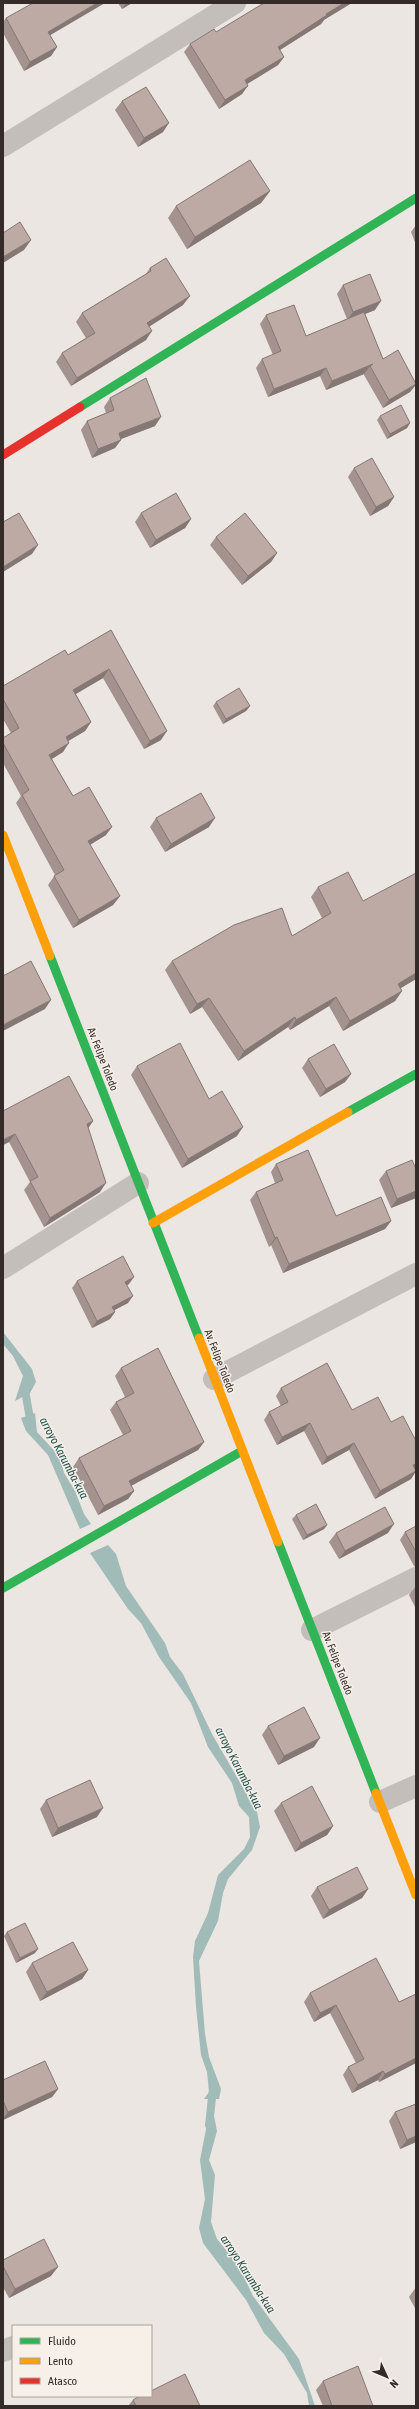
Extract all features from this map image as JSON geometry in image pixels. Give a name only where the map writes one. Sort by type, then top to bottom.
[{"type":"main road","points":[[3,455],[416,198]]},
{"type":"main road","name":"Av. Felipe Toledo","points":[[3,835],[416,1895]]},
{"type":"main road","points":[[153,1223],[416,1074]]},
{"type":"main road","points":[[3,1588],[242,1451]]},
{"type":"street","points":[[3,146],[235,3]]},
{"type":"street","points":[[3,1268],[138,1183]]},
{"type":"street","points":[[214,1379],[416,1274]]},
{"type":"street","points":[[312,1630],[416,1578]]},
{"type":"street","points":[[380,1802],[416,1786]]},
{"type":"water","points":[[3,1332],[32,1369],[36,1382],[30,1393],[15,1401],[23,1376],[13,1356],[3,1344]]},
{"type":"water","points":[[35,1413],[37,1432],[60,1457],[64,1473],[75,1491],[84,1514],[91,1524],[80,1529],[48,1455],[26,1431],[21,1418]]},
{"type":"water","points":[[108,1545],[116,1554],[126,1586],[165,1643],[170,1657],[183,1674],[212,1734],[257,1812],[260,1827],[252,1850],[228,1879],[223,1893],[218,1921],[199,1961],[205,2034],[209,2057],[221,2089],[219,2099],[204,2099],[209,2092],[207,2072],[201,2055],[193,1957],[195,1941],[208,1913],[218,1875],[244,1849],[250,1837],[249,1817],[239,1806],[232,1783],[208,1747],[191,1703],[159,1657],[141,1623],[128,1609],[90,1553]]},
{"type":"water","points":[[206,2116],[214,2116],[217,2131],[209,2160],[215,2175],[211,2222],[217,2239],[239,2266],[253,2296],[299,2359],[315,2406],[309,2406],[307,2393],[284,2354],[264,2333],[246,2300],[203,2243],[199,2228],[205,2199],[200,2160],[206,2129]]},
{"type":"building","points":[[33,3],[97,3],[48,32],[57,47],[30,62],[6,18]]},
{"type":"building","points":[[264,3],[344,3],[278,47],[284,57],[245,80],[248,86],[225,100],[190,44],[214,29],[216,32]]},
{"type":"building","points":[[146,87],[169,123],[144,138],[122,101]]},
{"type":"building","points":[[250,160],[270,191],[195,237],[176,206]]},
{"type":"building","points":[[20,222],[31,240],[3,257],[3,233]]},
{"type":"building","points":[[166,258],[190,296],[147,323],[152,331],[77,378],[62,353],[95,333],[82,313],[151,271],[150,268]]},
{"type":"building","points":[[370,274],[381,301],[353,312],[343,285]]},
{"type":"building","points":[[294,305],[306,336],[364,312],[383,359],[398,350],[416,384],[389,400],[370,366],[373,364],[332,381],[326,368],[274,389],[262,359],[281,351],[266,315]]},
{"type":"building","points":[[146,378],[161,417],[119,433],[121,440],[98,449],[87,421],[114,410],[110,398]]},
{"type":"building","points":[[401,405],[410,423],[390,434],[380,416]]},
{"type":"building","points":[[372,458],[394,497],[376,507],[354,468]]},
{"type":"building","points":[[176,493],[191,519],[156,540],[141,513]]},
{"type":"building","points":[[19,513],[38,545],[3,567],[3,522]]},
{"type":"building","points":[[245,513],[277,553],[248,576],[216,537]]},
{"type":"building","points":[[111,630],[167,731],[150,741],[109,669],[73,690],[91,722],[66,737],[69,743],[49,755],[73,796],[89,787],[112,827],[88,841],[120,896],[79,920],[54,876],[64,870],[22,795],[29,790],[3,743],[3,738],[19,728],[3,699],[3,686],[65,650],[68,655]]},
{"type":"building","points":[[239,688],[250,706],[226,719],[216,702]]},
{"type":"building","points":[[201,793],[215,818],[171,844],[156,818]]},
{"type":"building","points":[[348,872],[363,901],[416,873],[416,973],[398,984],[402,991],[350,1021],[336,997],[296,1020],[295,1017],[244,1051],[209,998],[197,1004],[172,961],[234,925],[282,908],[292,936],[331,913],[318,887]]},
{"type":"building","points":[[31,961],[51,1000],[3,1025],[3,976]]},
{"type":"building","points":[[180,1043],[209,1099],[222,1091],[243,1127],[188,1159],[137,1066]]},
{"type":"building","points":[[334,1044],[351,1074],[326,1089],[308,1059]]},
{"type":"building","points":[[69,1076],[93,1121],[87,1124],[106,1183],[50,1218],[30,1181],[38,1177],[15,1134],[3,1140],[3,1111]]},
{"type":"building","points":[[308,1150],[336,1216],[381,1197],[391,1221],[289,1264],[277,1237],[275,1238],[256,1192],[283,1180],[276,1164]]},
{"type":"building","points":[[412,1160],[416,1169],[416,1191],[397,1199],[386,1171]]},
{"type":"building","points":[[123,1256],[134,1277],[125,1282],[133,1296],[112,1307],[115,1312],[97,1321],[77,1281]]},
{"type":"building","points":[[158,1348],[204,1442],[129,1481],[134,1491],[104,1506],[79,1458],[131,1431],[116,1402],[134,1393],[121,1368]]},
{"type":"building","points":[[327,1363],[352,1410],[378,1397],[391,1422],[403,1416],[416,1441],[416,1464],[413,1465],[416,1471],[380,1491],[354,1443],[327,1457],[310,1423],[282,1437],[269,1412],[288,1402],[281,1388]]},
{"type":"building","points":[[316,1504],[327,1525],[307,1535],[296,1515]]},
{"type":"building","points":[[385,1507],[394,1524],[345,1551],[336,1533]]},
{"type":"building","points":[[416,1526],[416,1552],[405,1532]]},
{"type":"building","points":[[304,1707],[320,1738],[284,1756],[268,1726]]},
{"type":"building","points":[[90,1780],[103,1808],[58,1828],[46,1800]]},
{"type":"building","points":[[312,1786],[333,1826],[301,1843],[281,1803]]},
{"type":"building","points":[[357,1867],[368,1889],[329,1910],[317,1887]]},
{"type":"building","points":[[25,1923],[38,1949],[20,1958],[7,1932]]},
{"type":"building","points":[[73,1942],[88,1970],[47,1992],[32,1963]]},
{"type":"building","points":[[376,1958],[399,2002],[416,1994],[416,2058],[385,2074],[383,2071],[358,2085],[348,2067],[364,2059],[336,2005],[320,2013],[310,1993]]},
{"type":"building","points":[[45,2061],[58,2089],[8,2112],[3,2101],[3,2080]]},
{"type":"building","points":[[416,2104],[416,2136],[407,2140],[395,2112]]},
{"type":"building","points":[[44,2239],[58,2267],[15,2289],[3,2266],[3,2260]]},
{"type":"building","points":[[358,2366],[373,2406],[332,2406],[323,2381]]},
{"type":"building","points":[[185,2374],[200,2406],[136,2406],[133,2400],[138,2397],[152,2397],[152,2390]]},
{"type":"waterway","name":"arroyo Karumba-kua","points":[[27,1386],[25,1390],[31,1425]]},
{"type":"waterway","name":"arroyo Karumba-kua","points":[[209,2125],[213,2089]]},
{"type":"traffic: fast","points":[[80,407],[416,198]]},
{"type":"traffic: fast","points":[[50,956],[199,1338]]},
{"type":"traffic: fast","points":[[348,1112],[416,1074]]},
{"type":"traffic: fast","points":[[3,1588],[242,1451]]},
{"type":"traffic: fast","points":[[278,1542],[376,1793]]},
{"type":"traffic: slow","points":[[3,835],[50,956]]},
{"type":"traffic: slow","points":[[153,1223],[348,1112]]},
{"type":"traffic: slow","points":[[199,1338],[278,1542]]},
{"type":"traffic: slow","points":[[376,1793],[416,1895]]},
{"type":"traffic: jam","points":[[3,455],[80,407]]}]
